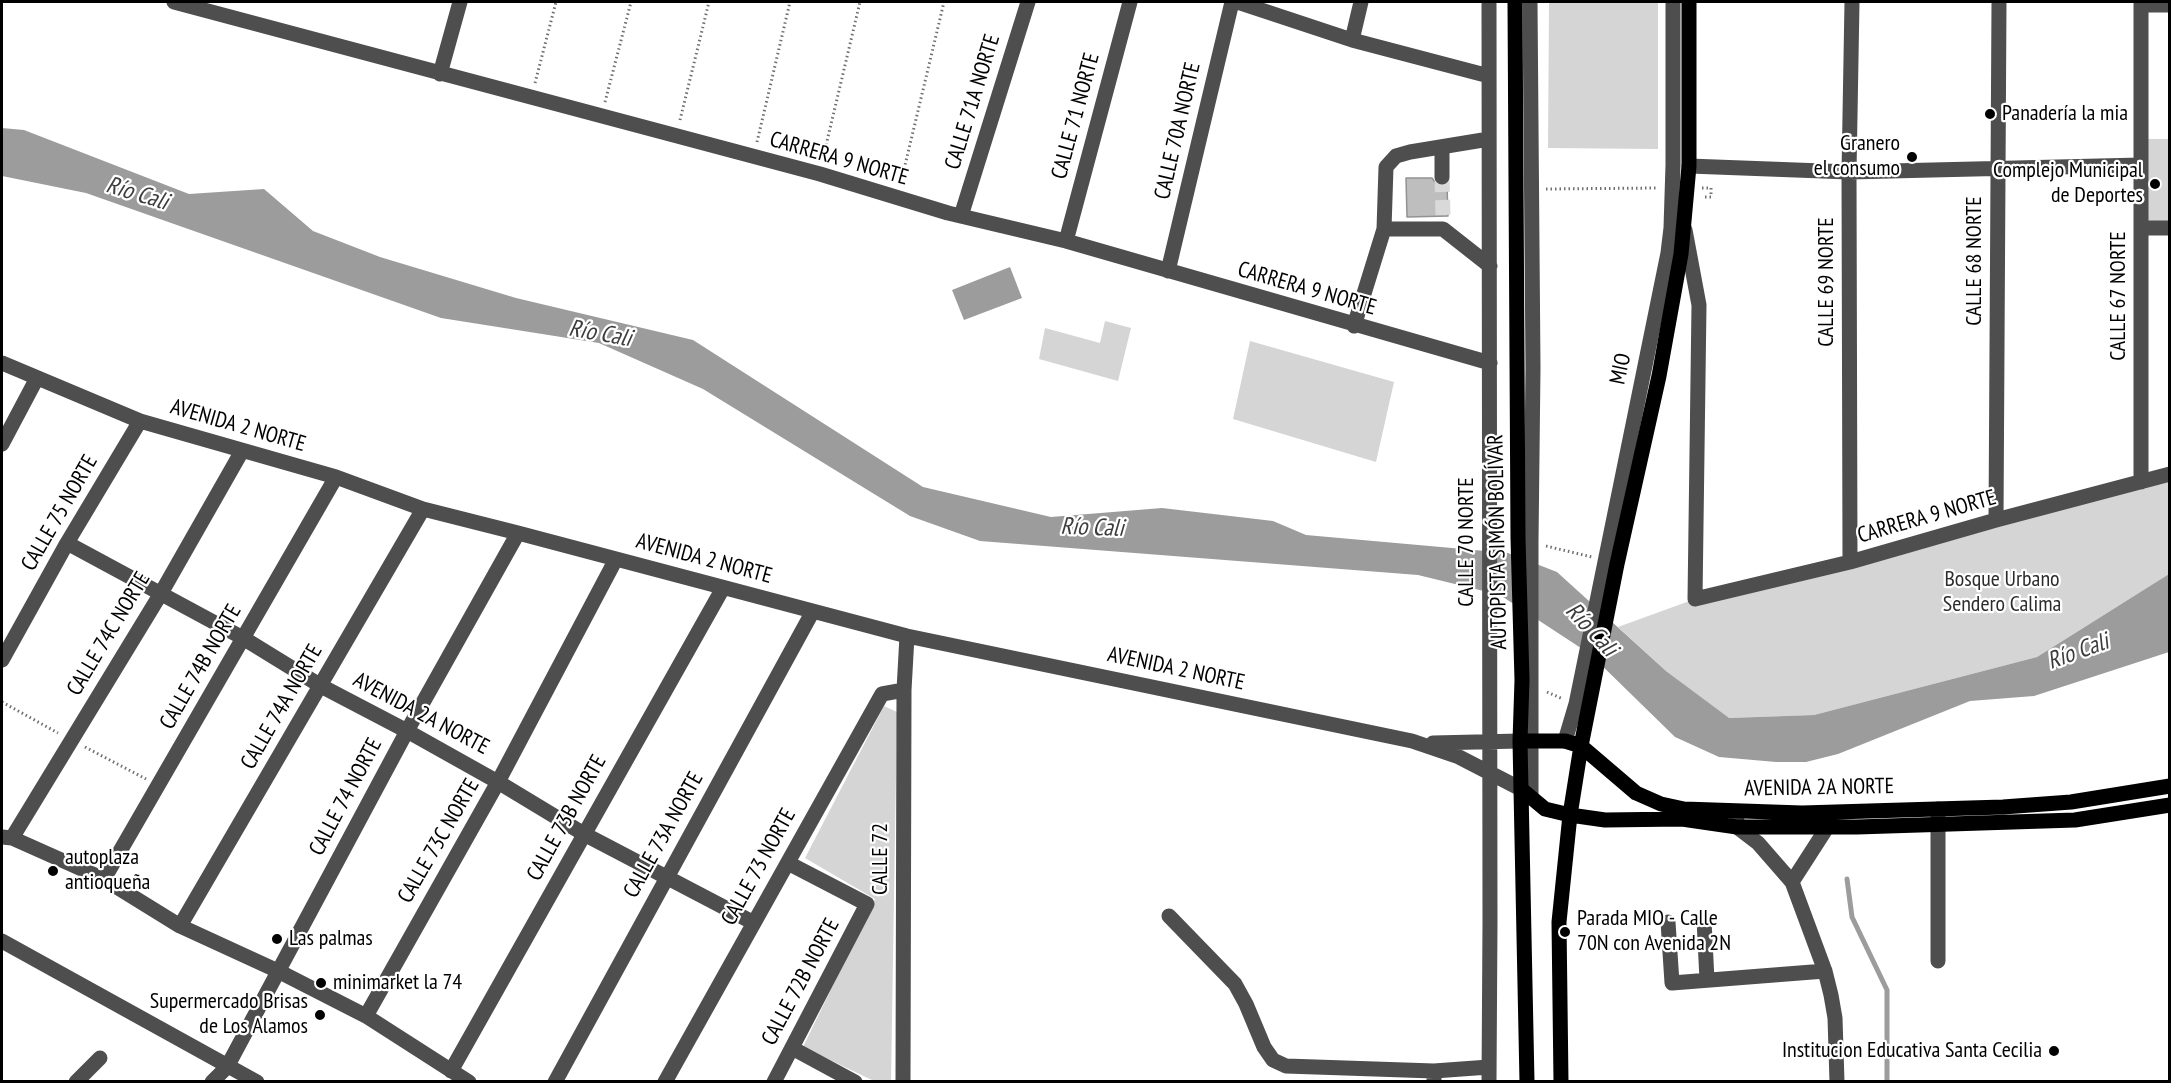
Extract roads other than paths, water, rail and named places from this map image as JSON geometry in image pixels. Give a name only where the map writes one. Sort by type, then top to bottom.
[{"type":"main road","name":"AUTOPISTA SIMÓN BOLÍVAR","points":[[1515,2],[1527,682],[1527,1082]]},
{"type":"main road","points":[[1561,1082],[1559,922],[1570,815],[1581,746],[1582,707],[1611,562],[1659,376],[1681,254],[1689,166],[1689,2]]},
{"type":"main road","name":"AVENIDA 2A NORTE","points":[[1526,740],[1565,741],[1581,746],[1636,793],[1661,804],[1737,819]]},
{"type":"main road","name":"AVENIDA 2A NORTE","points":[[1938,816],[2003,807],[2071,802],[2169,786]]},
{"type":"main road","name":"AVENIDA 2A NORTE","points":[[1526,793],[1545,809],[1605,820],[1938,816],[2075,820],[2169,805]]},
{"type":"street","name":"CARRERA 9 NORTE","points":[[174,2],[820,174],[897,198],[1065,242],[1353,326],[1490,363]]},
{"type":"street","points":[[440,74],[460,2]]},
{"type":"street","name":"CALLE 71A NORTE","points":[[961,216],[1028,2]]},
{"type":"street","name":"CALLE 71 NORTE","points":[[1065,242],[1130,2]]},
{"type":"street","name":"CALLE 70A NORTE","points":[[1168,272],[1232,2]]},
{"type":"street","points":[[1237,2],[1353,40],[1489,76]]},
{"type":"street","points":[[1353,40],[1361,2]]},
{"type":"street","name":"CALLE 70 NORTE","points":[[1489,2],[1489,1074]]},
{"type":"street","points":[[1525,540],[1533,368],[1530,2]]},
{"type":"street","name":"MIO","points":[[1611,562],[1670,236],[1673,165],[1673,2]]},
{"type":"street","name":"CALLE 69 NORTE","points":[[1850,562],[1849,172],[1852,2]]},
{"type":"street","name":"CALLE 68 NORTE","points":[[1996,520],[1999,2]]},
{"type":"street","points":[[2141,3],[2169,4]]},
{"type":"street","name":"CALLE 67 NORTE","points":[[2141,3],[2141,482]]},
{"type":"street","points":[[1353,326],[1384,229],[1386,167],[1396,156],[1489,140]]},
{"type":"street","points":[[1442,147],[1442,177]]},
{"type":"street","points":[[1689,166],[1849,172],[2141,165]]},
{"type":"street","points":[[1384,229],[1443,223],[1490,266]]},
{"type":"street","name":"CARRERA 9 NORTE","points":[[1684,228],[1699,305],[1695,599],[1850,562],[2169,474]]},
{"type":"street","points":[[2141,228],[2169,228]]},
{"type":"street","name":"AVENIDA 2 NORTE","points":[[2,363],[140,421],[336,477],[423,509],[907,636],[1412,741],[1441,744],[1489,742]]},
{"type":"street","points":[[2,444],[37,378]]},
{"type":"street","name":"CALLE 75 NORTE","points":[[2,660],[67,543],[140,421]]},
{"type":"street","name":"CALLE 74C NORTE","points":[[7,837],[160,595],[242,451]]},
{"type":"street","name":"CALLE 74B NORTE","points":[[104,879],[336,477]]},
{"type":"street","name":"CALLE 74A NORTE","points":[[180,926],[423,509]]},
{"type":"street","name":"CALLE 74 NORTE","points":[[212,1082],[227,1067],[407,731],[518,533]]},
{"type":"street","name":"AVENIDA 2A NORTE","points":[[67,543],[243,638],[321,686],[498,782],[584,834],[754,923]]},
{"type":"street","name":"CALLE 73C NORTE","points":[[366,1016],[498,782],[616,559]]},
{"type":"street","name":"CALLE 73B NORTE","points":[[451,1071],[723,588]]},
{"type":"street","name":"CALLE 73A NORTE","points":[[555,1082],[813,611]]},
{"type":"street","name":"CALLE 72","points":[[903,1082],[904,690],[907,636]]},
{"type":"street","name":"CALLE 73 NORTE","points":[[665,1082],[882,694],[904,690]]},
{"type":"street","points":[[1565,741],[1582,707]]},
{"type":"street","name":"AVENIDA 2A NORTE","points":[[1489,742],[1526,740]]},
{"type":"street","name":"AVENIDA 2 NORTE","points":[[1412,741],[1451,754],[1490,773]]},
{"type":"street","name":"AVENIDA 2A NORTE","points":[[1490,773],[1526,793]]},
{"type":"street","points":[[1938,816],[1938,961]]},
{"type":"street","points":[[1737,819],[1792,882],[1825,971],[1835,1018],[1837,1082]]},
{"type":"street","points":[[1792,882],[1827,819]]},
{"type":"street","points":[[7,837],[104,879],[180,926],[278,971],[366,1016],[469,1082]]},
{"type":"street","name":"CALLE 72B NORTE","points":[[774,1082],[867,904],[788,863]]},
{"type":"street","points":[[1169,916],[1235,984],[1264,1047],[1273,1060],[1286,1066],[1434,1076],[1489,1074]]},
{"type":"street","points":[[1704,920],[1707,980]]},
{"type":"street","points":[[1668,922],[1672,983],[1825,971]]},
{"type":"street","points":[[2,941],[256,1082]]},
{"type":"street","points":[[792,1048],[855,1082]]},
{"type":"street","points":[[76,1082],[100,1058]]},
{"type":"water","name":"Río Cali","points":[[2,128],[24,130],[189,194],[264,189],[313,231],[380,257],[516,298],[693,340],[923,487],[1051,517],[1162,508],[1273,521],[1306,535],[1508,553],[1557,572],[1666,671],[1729,718],[1814,715],[2037,657],[2169,574],[2169,652],[2034,696],[1970,701],[1838,754],[1806,762],[1719,757],[1675,737],[1590,654],[1500,595],[1418,575],[980,541],[910,516],[703,389],[599,343],[441,318],[86,193],[2,176]]},
{"type":"water","points":[[1010,267],[1022,298],[964,320],[952,290]]},
{"type":"waterway","points":[[1847,879],[1852,917],[1887,990],[1887,1082]]},
{"type":"tunnel","points":[[1442,177],[1443,216]]},
{"type":"place","name":"Panadería la mia","points":[[1990,114]]},
{"type":"place","name":"Granero el consumo","points":[[1912,157]]},
{"type":"place","name":"Complejo Municipal de Deportes","points":[[2155,184]]},
{"type":"place","name":"autoplaza antioqueña","points":[[53,871]]},
{"type":"place","name":"Parada MIO - Calle 70N con Avenida 2N","points":[[1565,932]]},
{"type":"place","name":"Las palmas","points":[[277,939]]},
{"type":"place","name":"minimarket la 74","points":[[321,983]]},
{"type":"place","name":"Supermercado Brisas de Los Alamos","points":[[320,1015]]},
{"type":"place","name":"Institucion Educativa Santa Cecilia","points":[[2054,1051]]},
{"type":"park label","name":"Bosque Urbano Sendero Calima","points":[[2002,592]]}]
